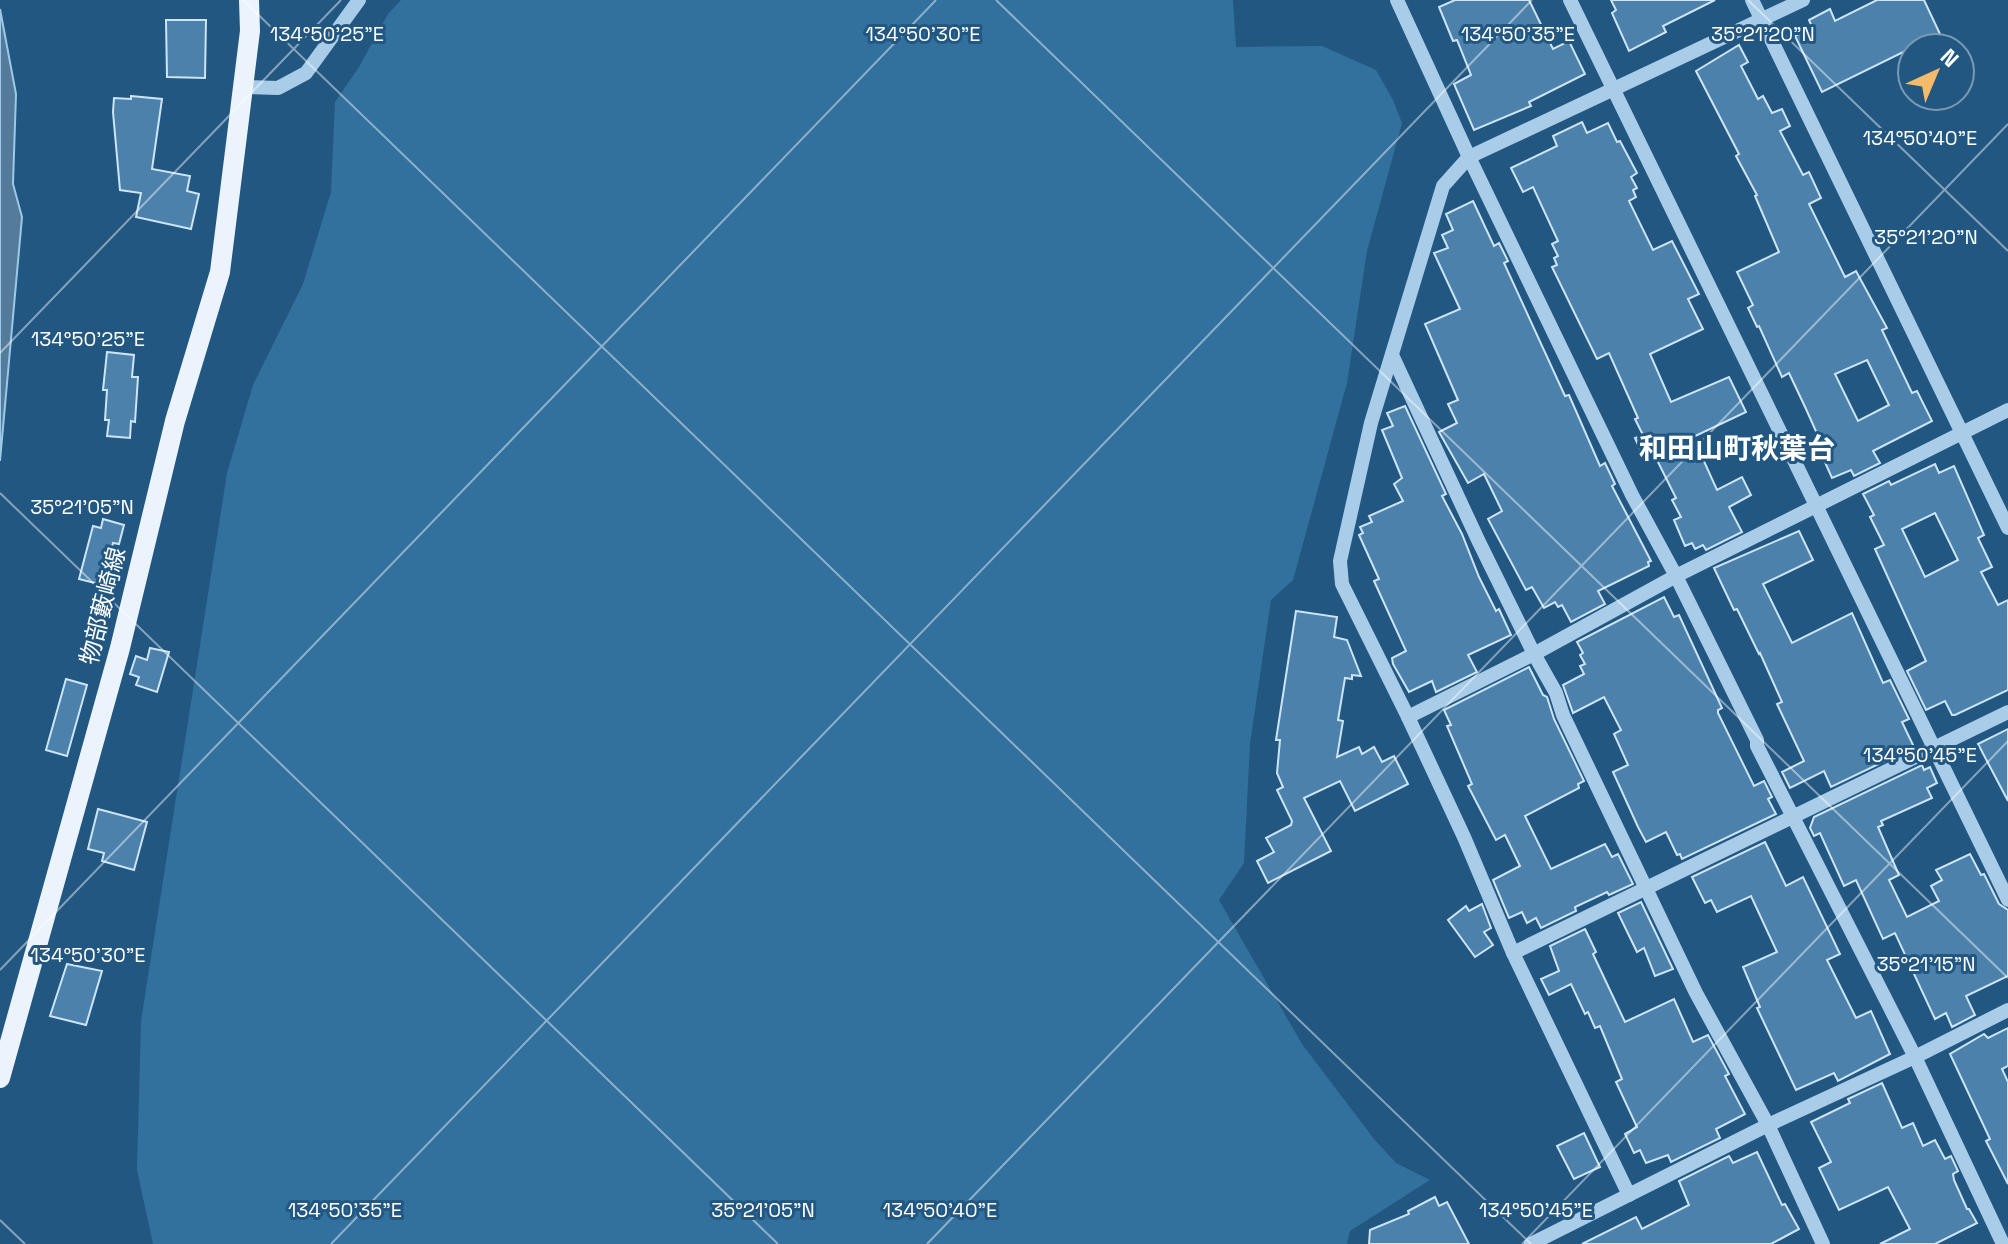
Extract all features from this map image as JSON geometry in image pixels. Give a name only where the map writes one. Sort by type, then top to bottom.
[{"type":"main road","name":"物部藪崎線","points":[[0,1078],[120,648],[175,421],[220,272],[250,31],[249,0]]},
{"type":"street","points":[[243,87],[278,88],[306,73],[359,0]]},
{"type":"street","points":[[1397,0],[1632,495],[1676,576],[1915,1057],[2003,1244]]},
{"type":"street","points":[[1570,0],[2008,900]]},
{"type":"street","points":[[1752,0],[2008,528]]},
{"type":"street","points":[[1629,1195],[1513,953],[1408,717],[1342,584],[1340,561],[1371,423],[1443,186],[1469,157],[1803,0]]},
{"type":"street","points":[[1392,355],[1534,654],[1556,693],[1563,715],[1696,993],[1768,1125],[1823,1244]]},
{"type":"street","points":[[1408,717],[1534,654],[1676,576],[2008,410]]},
{"type":"street","points":[[1513,953],[2008,712]]},
{"type":"street","points":[[1531,1244],[1768,1125],[2008,1010]]},
{"type":"shaded area","points":[[401,0],[1233,0],[1236,47],[1322,46],[1376,70],[1402,123],[1367,251],[1347,383],[1293,580],[1271,600],[1250,744],[1244,863],[1219,900],[1302,1044],[1396,1163],[1430,1180],[1350,1231],[1347,1244],[153,1244],[137,1170],[141,1021],[227,473],[253,385],[303,284],[331,192],[335,102],[359,67],[388,14]]},
{"type":"shaded area","points":[[0,9],[16,94],[13,184],[22,217],[0,461]]},
{"type":"building","points":[[1455,0],[1529,0],[1553,49],[1569,41],[1585,74],[1529,102],[1531,106],[1474,130],[1454,84],[1471,75],[1439,7]]},
{"type":"building","points":[[1611,0],[1715,0],[1663,26],[1666,32],[1629,51],[1612,13],[1616,10]]},
{"type":"building","points":[[1877,0],[1924,0],[1939,32],[1896,32],[1896,56],[1822,92],[1795,36],[1812,27],[1809,20],[1830,9],[1835,21]]},
{"type":"building","points":[[166,20],[206,20],[205,78],[167,77]]},
{"type":"building","points":[[1739,45],[1748,62],[1741,66],[1758,99],[1763,96],[1772,113],[1782,109],[1790,126],[1780,131],[1803,175],[1809,172],[1821,198],[1809,204],[1845,277],[1856,271],[1887,328],[1882,330],[1912,393],[1917,391],[1932,421],[1873,451],[1880,463],[1854,476],[1851,470],[1832,478],[1815,440],[1819,438],[1789,373],[1782,377],[1748,308],[1753,305],[1737,272],[1779,252],[1757,195],[1736,156],[1739,154],[1696,71]],"holes":[[[1867,360],[1889,405],[1858,421],[1835,374]]]},
{"type":"building","points":[[131,96],[162,99],[152,169],[190,176],[187,191],[199,194],[191,229],[136,217],[141,193],[120,190],[114,98],[131,99]]},
{"type":"building","points":[[1582,122],[1587,133],[1608,123],[1637,173],[1631,177],[1637,188],[1633,190],[1636,197],[1629,201],[1653,250],[1672,241],[1699,294],[1688,299],[1703,329],[1650,354],[1671,402],[1729,377],[1746,412],[1693,437],[1717,490],[1742,477],[1751,495],[1729,507],[1742,532],[1706,550],[1703,545],[1695,549],[1692,543],[1685,546],[1674,520],[1681,517],[1672,500],[1676,498],[1654,454],[1644,458],[1635,438],[1643,435],[1635,419],[1638,418],[1609,353],[1597,359],[1552,267],[1557,265],[1554,258],[1558,256],[1552,244],[1558,241],[1533,187],[1523,192],[1511,168],[1557,146],[1553,136]]},
{"type":"building","points":[[1473,201],[1494,246],[1499,243],[1508,261],[1504,263],[1565,396],[1569,395],[1600,466],[1605,463],[1615,484],[1612,486],[1651,561],[1648,562],[1649,566],[1598,591],[1605,604],[1571,622],[1562,605],[1558,607],[1555,602],[1544,608],[1532,587],[1526,590],[1488,519],[1502,511],[1484,474],[1468,483],[1439,432],[1457,423],[1448,404],[1458,400],[1425,324],[1460,309],[1434,253],[1448,248],[1442,235],[1453,230],[1446,214]]},
{"type":"building","points":[[107,352],[134,355],[132,377],[138,377],[135,422],[131,421],[130,438],[107,436],[107,390],[103,390]]},
{"type":"building","points":[[1405,406],[1446,494],[1442,496],[1462,534],[1479,577],[1511,635],[1468,655],[1477,672],[1436,692],[1432,681],[1409,692],[1393,664],[1392,658],[1406,651],[1374,581],[1379,579],[1359,535],[1363,533],[1360,527],[1372,522],[1369,516],[1403,501],[1394,484],[1402,478],[1382,430],[1393,426],[1387,413]]},
{"type":"building","points":[[1935,464],[1939,473],[1954,466],[1984,535],[1978,538],[1992,567],[1981,572],[1998,605],[2008,600],[2008,690],[1955,715],[1952,715],[1945,701],[1926,710],[1907,671],[1926,661],[1875,549],[1884,545],[1863,494],[1889,481],[1891,485]],"holes":[[[1935,513],[1958,560],[1925,577],[1902,529]]]},
{"type":"building","points":[[103,519],[124,525],[119,544],[113,543],[103,585],[79,579],[93,526],[101,528]]},
{"type":"building","points":[[1799,531],[1813,560],[1763,584],[1792,643],[1852,613],[1883,683],[1890,680],[1909,719],[1902,722],[1914,747],[1831,787],[1824,771],[1790,788],[1782,772],[1804,761],[1777,704],[1782,702],[1760,653],[1737,609],[1734,610],[1714,568]]},
{"type":"building","points":[[1664,597],[1674,617],[1679,615],[1722,708],[1718,713],[1754,786],[1764,781],[1776,814],[1682,859],[1666,832],[1646,842],[1638,827],[1613,772],[1628,765],[1614,734],[1621,730],[1604,697],[1573,713],[1563,685],[1584,674],[1580,666],[1585,664],[1580,655],[1583,653],[1577,642]]},
{"type":"building","points":[[1296,611],[1337,617],[1334,637],[1347,640],[1361,676],[1345,678],[1338,720],[1343,721],[1337,757],[1359,747],[1362,754],[1374,747],[1382,762],[1394,756],[1408,784],[1355,811],[1340,781],[1304,798],[1331,851],[1268,883],[1257,861],[1274,852],[1266,838],[1291,825],[1292,821],[1277,790],[1283,787],[1277,773],[1280,740],[1276,740]]},
{"type":"building","points":[[150,648],[169,652],[157,692],[136,685],[139,677],[130,674],[136,656],[147,660]]},
{"type":"building","points":[[1529,667],[1543,695],[1547,697],[1554,719],[1584,781],[1578,784],[1579,788],[1525,816],[1551,869],[1605,844],[1612,857],[1618,854],[1633,884],[1575,907],[1576,911],[1541,928],[1536,918],[1527,923],[1522,912],[1509,918],[1493,880],[1520,866],[1505,835],[1496,840],[1468,786],[1472,784],[1447,726],[1451,725],[1444,710]]},
{"type":"building","points":[[66,679],[87,685],[67,756],[46,750]]},
{"type":"building","points":[[2008,729],[2008,801],[1978,744]]},
{"type":"building","points":[[1922,765],[1924,770],[1930,767],[1937,783],[1927,788],[1932,798],[1881,821],[1883,825],[1878,827],[1899,875],[1889,880],[1907,917],[1939,901],[1931,886],[1942,880],[1936,870],[1970,854],[1999,904],[2008,910],[2008,976],[1966,996],[1975,1015],[1952,1027],[1946,1013],[1935,1019],[1895,933],[1883,939],[1856,880],[1844,886],[1820,833],[1814,836],[1810,828],[1814,817]]},
{"type":"building","points":[[98,809],[147,822],[134,870],[102,861],[104,853],[88,849]]},
{"type":"building","points":[[1765,842],[1786,886],[1803,877],[1840,954],[1827,960],[1856,1018],[1871,1011],[1890,1054],[1838,1081],[1834,1073],[1796,1090],[1757,1008],[1760,1007],[1743,967],[1777,952],[1751,896],[1717,912],[1711,900],[1705,903],[1692,877]]},
{"type":"building","points":[[1641,902],[1673,969],[1655,976],[1644,948],[1637,952],[1618,913]]},
{"type":"building","points":[[1482,904],[1491,928],[1484,932],[1493,945],[1475,957],[1448,920],[1466,906],[1469,911]]},
{"type":"building","points":[[1585,929],[1596,952],[1593,954],[1625,1022],[1674,999],[1693,1042],[1708,1035],[1729,1074],[1725,1076],[1745,1114],[1716,1129],[1720,1138],[1671,1162],[1668,1155],[1646,1163],[1640,1150],[1634,1153],[1625,1134],[1637,1127],[1616,1082],[1622,1079],[1600,1026],[1595,1028],[1588,1012],[1585,1014],[1571,984],[1549,995],[1541,979],[1559,971],[1550,946]]},
{"type":"building","points":[[67,964],[102,971],[86,1025],[50,1016]]},
{"type":"building","points":[[2008,1028],[2008,1066],[2002,1069],[2008,1082],[2008,1184],[1986,1141],[1990,1139],[1950,1054],[1984,1034],[1988,1038]]},
{"type":"building","points":[[1882,1083],[1902,1128],[1913,1123],[1923,1146],[1935,1140],[1945,1159],[1951,1156],[1958,1171],[1953,1174],[1954,1180],[1977,1223],[1935,1244],[1880,1244],[1910,1229],[1888,1187],[1839,1210],[1819,1168],[1831,1162],[1811,1122]]},
{"type":"building","points":[[1584,1133],[1600,1167],[1574,1179],[1557,1146]]},
{"type":"building","points":[[1757,1152],[1782,1205],[1785,1204],[1799,1229],[1771,1244],[1582,1244],[1636,1217],[1642,1229],[1689,1205],[1679,1181],[1729,1156],[1733,1163]]},
{"type":"building","points":[[1435,1197],[1439,1206],[1447,1202],[1469,1244],[1369,1244],[1370,1230],[1409,1214],[1408,1211]]},
{"type":"district","name":"和田山町秋葉台","points":[[1737,448]]}]
